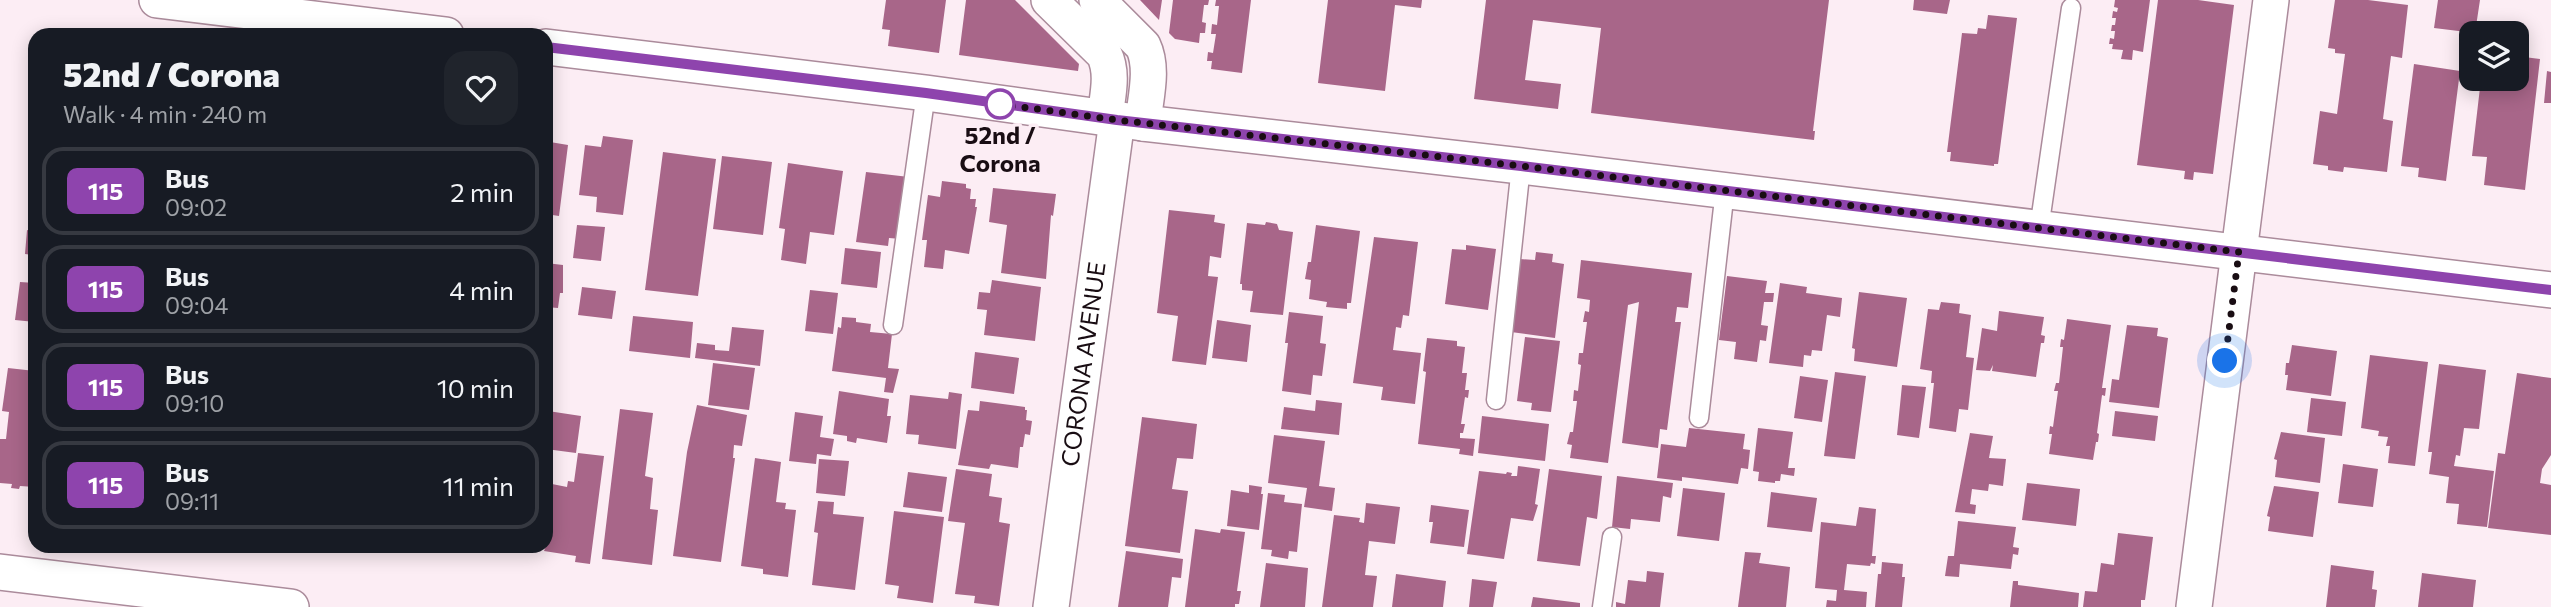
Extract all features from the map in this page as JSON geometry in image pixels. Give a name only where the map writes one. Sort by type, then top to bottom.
[{"type":"street","points":[[157,0],[388,28]]},
{"type":"street","name":"CORONA AVENUE","points":[[1049,0],[1104,54],[1122,120]]},
{"type":"street","name":"CORONA AVENUE","points":[[1051,607],[1122,120],[1149,71],[1143,46],[1097,0]]},
{"type":"street","points":[[2194,607],[2271,0]]},
{"type":"street","points":[[553,48],[926,93],[1122,120],[2551,290]]},
{"type":"street","points":[[0,572],[291,607]]},
{"type":"lane","points":[[2039,229],[2071,8]]},
{"type":"lane","points":[[893,325],[926,93]]},
{"type":"lane","points":[[1496,400],[1521,166]]},
{"type":"lane","points":[[1699,418],[1726,191]]},
{"type":"lane","points":[[1602,607],[1612,537]]},
{"type":"building","points":[[886,0],[946,0],[939,53],[888,46],[890,30],[882,29]]},
{"type":"building","points":[[966,0],[1015,0],[1079,64],[1078,71],[959,55]]},
{"type":"building","points":[[1140,0],[1162,0],[1159,20]]},
{"type":"building","points":[[1173,0],[1209,0],[1208,5],[1204,5],[1202,22],[1206,23],[1205,33],[1200,33],[1199,43],[1175,39],[1169,33]]},
{"type":"building","points":[[1216,0],[1251,0],[1242,73],[1211,69],[1212,61],[1207,61],[1208,52],[1213,53],[1216,34],[1211,34],[1212,24],[1217,25],[1219,6],[1215,6]]},
{"type":"building","points":[[1328,0],[1422,0],[1421,8],[1395,5],[1385,91],[1318,83]]},
{"type":"building","points":[[1486,0],[1829,0],[1814,140],[1591,113],[1601,28],[1533,20],[1525,80],[1561,84],[1558,109],[1474,99]]},
{"type":"building","points":[[1914,0],[1950,0],[1947,14],[1913,10]]},
{"type":"building","points":[[2115,0],[2150,0],[2143,52],[2133,50],[2132,60],[2121,59],[2123,50],[2112,49],[2113,44],[2109,44],[2110,38],[2114,39],[2115,31],[2111,31],[2116,18],[2112,18],[2113,11],[2117,12],[2118,8],[2114,7]]},
{"type":"building","points":[[2158,0],[2198,0],[2234,5],[2213,174],[2194,172],[2193,180],[2184,179],[2185,171],[2137,165]]},
{"type":"building","points":[[2335,0],[2368,0],[2408,5],[2402,58],[2391,56],[2383,119],[2393,121],[2387,172],[2344,167],[2343,172],[2313,164],[2320,111],[2337,114],[2345,54],[2335,53],[2335,49],[2328,48]]},
{"type":"building","points":[[2438,0],[2480,0],[2477,21],[2459,21],[2459,31],[2434,28]]},
{"type":"building","points":[[1988,15],[2017,18],[1998,164],[1994,166],[1950,161],[1951,152],[1947,152],[1962,33],[1977,34],[1978,28],[1986,29]]},
{"type":"building","points":[[2529,58],[2540,59],[2525,190],[2484,185],[2487,157],[2472,156],[2480,91],[2529,91]]},
{"type":"building","points":[[2414,64],[2459,71],[2446,181],[2418,177],[2419,168],[2401,166]]},
{"type":"building","points":[[2547,71],[2551,72],[2551,103],[2544,103]]},
{"type":"building","points":[[603,136],[633,140],[623,215],[596,212],[597,197],[579,195],[585,145],[601,147]]},
{"type":"building","points":[[553,142],[568,145],[559,216],[553,215]]},
{"type":"building","points":[[663,152],[716,159],[698,296],[645,290]]},
{"type":"building","points":[[722,156],[772,162],[763,235],[713,229]]},
{"type":"building","points":[[788,163],[843,171],[834,235],[810,232],[806,264],[781,260],[785,229],[779,228]]},
{"type":"building","points":[[866,172],[909,177],[901,239],[889,238],[888,246],[856,242]]},
{"type":"building","points":[[942,181],[966,184],[966,188],[971,189],[970,199],[976,199],[977,207],[969,254],[945,250],[943,269],[924,267],[927,240],[922,240],[928,195],[940,197]]},
{"type":"building","points":[[993,188],[1056,194],[1053,216],[1051,215],[1046,279],[1001,273],[1007,225],[989,222]]},
{"type":"building","points":[[1169,210],[1215,215],[1214,222],[1225,224],[1221,258],[1210,256],[1208,276],[1218,277],[1206,365],[1172,361],[1178,316],[1157,313]]},
{"type":"building","points":[[1266,222],[1277,224],[1279,230],[1293,232],[1283,315],[1250,312],[1253,291],[1242,290],[1240,284],[1247,223],[1265,225]]},
{"type":"building","points":[[577,225],[605,227],[601,261],[573,258]]},
{"type":"building","points":[[1316,225],[1360,231],[1351,303],[1347,303],[1347,309],[1326,307],[1327,302],[1309,299],[1311,280],[1305,279],[1308,262],[1311,262]]},
{"type":"building","points":[[27,230],[28,254],[25,254]]},
{"type":"building","points":[[1374,237],[1418,242],[1409,316],[1403,315],[1401,328],[1396,327],[1393,350],[1421,353],[1415,404],[1381,400],[1383,387],[1353,383]]},
{"type":"building","points":[[1466,245],[1496,249],[1488,310],[1445,304],[1452,249],[1466,250]]},
{"type":"building","points":[[845,248],[881,252],[877,288],[841,284]]},
{"type":"building","points":[[1536,252],[1553,254],[1552,262],[1564,264],[1555,338],[1511,332],[1520,259],[1535,260]]},
{"type":"building","points":[[1581,260],[1692,273],[1688,308],[1677,307],[1675,322],[1681,322],[1667,430],[1660,429],[1658,448],[1622,443],[1639,302],[1628,305],[1608,463],[1570,458],[1572,445],[1567,444],[1570,432],[1573,432],[1577,401],[1573,401],[1574,390],[1578,391],[1581,365],[1578,364],[1579,353],[1583,353],[1587,322],[1583,322],[1585,311],[1589,312],[1590,300],[1577,298]]},
{"type":"building","points":[[553,264],[563,265],[563,293],[560,293],[558,308],[553,308]]},
{"type":"building","points":[[1727,276],[1767,281],[1765,293],[1774,293],[1773,302],[1764,302],[1761,325],[1768,326],[1766,341],[1760,340],[1757,362],[1734,359],[1736,342],[1719,340]]},
{"type":"building","points":[[992,280],[1041,287],[1035,341],[984,335],[987,310],[977,309],[979,292],[990,293]]},
{"type":"building","points":[[20,282],[28,283],[28,321],[15,320]]},
{"type":"building","points":[[1780,283],[1807,287],[1806,293],[1842,298],[1840,317],[1827,315],[1822,351],[1812,350],[1811,356],[1804,355],[1803,367],[1769,363]]},
{"type":"building","points":[[582,287],[616,291],[612,319],[578,315]]},
{"type":"building","points":[[810,290],[838,293],[833,334],[805,331]]},
{"type":"building","points":[[1859,292],[1907,298],[1897,367],[1854,361],[1855,349],[1852,348]]},
{"type":"building","points":[[1941,302],[1960,304],[1959,313],[1971,315],[1966,357],[1974,358],[1968,410],[1959,409],[1956,432],[1929,428],[1934,383],[1931,383],[1932,371],[1920,369],[1928,309],[1939,310]]},
{"type":"building","points":[[1999,311],[2044,317],[2041,335],[2045,336],[2044,343],[2041,343],[2036,377],[1992,371],[1993,365],[1990,371],[1976,370],[1982,328],[1997,331]]},
{"type":"building","points":[[1289,312],[1323,316],[1320,343],[1326,344],[1322,376],[1313,375],[1311,395],[1282,391]]},
{"type":"building","points":[[633,316],[693,322],[690,358],[629,351]]},
{"type":"building","points":[[842,317],[856,318],[856,322],[871,324],[870,332],[892,334],[888,368],[899,369],[893,393],[884,392],[886,378],[832,371],[838,327],[841,328]]},
{"type":"building","points":[[2067,319],[2111,325],[2102,388],[2106,388],[2105,396],[2102,395],[2098,442],[2093,460],[2049,454],[2052,434],[2049,434],[2050,426],[2053,427],[2058,391],[2054,391],[2056,383],[2059,383],[2063,347],[2060,347],[2061,339],[2064,340]]},
{"type":"building","points":[[1217,320],[1251,325],[1247,362],[1212,358]]},
{"type":"building","points":[[2127,325],[2158,328],[2157,336],[2168,338],[2159,408],[2109,402],[2112,379],[2119,380]]},
{"type":"building","points":[[732,327],[764,330],[760,366],[695,358],[697,343],[715,345],[715,350],[729,351]]},
{"type":"building","points":[[1525,337],[1560,341],[1551,412],[1531,410],[1532,403],[1517,401]]},
{"type":"building","points":[[1427,338],[1457,341],[1457,346],[1465,347],[1462,373],[1467,373],[1465,390],[1469,390],[1468,398],[1465,397],[1461,424],[1465,424],[1460,438],[1475,439],[1473,456],[1459,454],[1460,449],[1418,444]]},
{"type":"building","points":[[2292,345],[2337,351],[2331,396],[2286,390],[2286,363],[2289,363]]},
{"type":"building","points":[[975,352],[1019,358],[1014,394],[971,388]]},
{"type":"building","points":[[2370,355],[2428,362],[2415,466],[2388,463],[2388,437],[2378,436],[2379,431],[2361,428]]},
{"type":"building","points":[[713,363],[755,368],[749,410],[708,405]]},
{"type":"building","points":[[2439,364],[2486,370],[2479,429],[2464,428],[2460,456],[2456,455],[2454,466],[2494,471],[2487,527],[2457,524],[2459,504],[2446,503],[2449,477],[2429,474],[2432,452],[2428,452]]},
{"type":"building","points":[[8,368],[28,370],[28,487],[11,488],[12,484],[0,483],[0,439],[6,439],[9,412],[2,411]]},
{"type":"building","points":[[1835,372],[1866,376],[1855,459],[1824,456]]},
{"type":"building","points":[[2517,373],[2551,378],[2551,455],[2542,469],[2540,483],[2551,485],[2551,535],[2488,528],[2498,453],[2505,454]]},
{"type":"building","points":[[1800,376],[1828,380],[1822,422],[1794,418]]},
{"type":"building","points":[[1902,385],[1926,387],[1919,438],[1897,435]]},
{"type":"building","points":[[839,391],[889,399],[887,416],[891,416],[887,443],[857,438],[856,443],[847,441],[847,436],[833,434]]},
{"type":"building","points":[[949,392],[962,394],[956,449],[918,444],[919,435],[906,434],[910,395],[948,399]]},
{"type":"building","points":[[2311,398],[2346,402],[2342,436],[2307,432]]},
{"type":"building","points":[[1316,400],[1342,403],[1339,435],[1281,429],[1284,407],[1315,411]]},
{"type":"building","points":[[980,401],[1025,407],[1027,410],[1026,420],[1032,421],[1030,435],[1025,434],[1023,447],[1020,447],[1018,468],[991,464],[989,469],[958,465],[968,410],[979,411]]},
{"type":"building","points":[[697,405],[747,415],[742,446],[734,445],[735,458],[721,562],[673,556],[687,452]]},
{"type":"building","points":[[620,409],[653,413],[645,476],[653,478],[650,509],[658,510],[652,565],[602,559]]},
{"type":"building","points":[[2115,411],[2158,416],[2155,441],[2112,436]]},
{"type":"building","points":[[553,412],[581,416],[576,453],[553,450]]},
{"type":"building","points":[[795,412],[823,416],[820,437],[834,439],[831,456],[817,454],[816,464],[789,461]]},
{"type":"building","points":[[1482,416],[1549,424],[1545,461],[1478,453]]},
{"type":"building","points":[[1142,417],[1197,424],[1193,459],[1177,458],[1172,489],[1188,491],[1180,553],[1125,546]]},
{"type":"building","points":[[1689,428],[1745,434],[1743,449],[1750,450],[1748,469],[1741,468],[1738,484],[1682,477],[1682,481],[1657,478],[1661,444],[1686,447]]},
{"type":"building","points":[[1758,428],[1793,432],[1788,468],[1795,468],[1794,476],[1781,474],[1780,481],[1775,483],[1758,481],[1759,472],[1753,471]]},
{"type":"building","points":[[2281,432],[2325,438],[2320,483],[2275,477],[2277,460],[2274,459]]},
{"type":"building","points":[[1970,433],[1993,436],[1989,458],[2006,459],[2003,486],[1989,484],[1988,491],[1972,489],[1970,504],[1976,505],[1975,514],[1955,512]]},
{"type":"building","points":[[1274,435],[1325,441],[1319,486],[1335,488],[1332,511],[1304,507],[1307,488],[1268,483]]},
{"type":"building","points":[[578,453],[604,456],[590,564],[575,562],[576,556],[553,552],[553,484],[567,487],[568,481],[574,482]]},
{"type":"building","points":[[755,458],[781,462],[776,502],[786,503],[785,509],[796,510],[788,577],[763,574],[763,569],[741,566]]},
{"type":"building","points":[[819,459],[849,461],[845,496],[816,493]]},
{"type":"building","points":[[2343,464],[2378,469],[2373,507],[2338,503]]},
{"type":"building","points":[[1518,466],[1540,469],[1535,504],[1538,505],[1533,521],[1511,518],[1504,559],[1467,554],[1479,471],[1507,472],[1512,473],[1511,476],[1517,476]]},
{"type":"building","points":[[956,469],[992,474],[989,496],[1002,498],[999,522],[1010,524],[999,606],[974,603],[975,596],[955,594],[965,523],[948,521]]},
{"type":"building","points":[[1549,469],[1602,476],[1597,519],[1587,517],[1580,566],[1537,561]]},
{"type":"building","points":[[908,472],[947,477],[942,512],[903,507]]},
{"type":"building","points":[[1617,476],[1673,483],[1671,498],[1663,496],[1660,522],[1631,519],[1630,529],[1612,527]]},
{"type":"building","points":[[2027,483],[2080,489],[2076,526],[2022,520]]},
{"type":"building","points":[[1249,485],[1262,487],[1259,530],[1227,526],[1231,490],[1249,493]]},
{"type":"building","points":[[2274,486],[2319,492],[2313,537],[2268,531],[2270,517],[2267,516]]},
{"type":"building","points":[[1683,488],[1725,493],[1719,541],[1677,536]]},
{"type":"building","points":[[1771,492],[1817,498],[1812,532],[1767,527]]},
{"type":"building","points":[[1268,493],[1285,495],[1284,502],[1302,504],[1297,552],[1289,551],[1288,559],[1271,556],[1272,550],[1261,549]]},
{"type":"building","points":[[818,501],[834,502],[833,514],[864,517],[855,590],[812,585],[818,533],[814,532]]},
{"type":"building","points":[[1366,503],[1400,507],[1395,544],[1369,541],[1365,575],[1377,576],[1373,607],[1322,607],[1334,515],[1360,518],[1359,522],[1364,523]]},
{"type":"building","points":[[1431,505],[1469,510],[1464,547],[1430,543],[1433,522],[1429,522]]},
{"type":"building","points":[[1859,507],[1876,509],[1872,556],[1876,556],[1875,564],[1847,564],[1844,590],[1867,592],[1866,607],[1826,607],[1827,600],[1836,601],[1837,590],[1815,588],[1821,522],[1856,526]]},
{"type":"building","points":[[894,511],[944,517],[933,603],[897,598],[899,586],[885,584]]},
{"type":"building","points":[[1958,521],[2016,527],[2013,547],[2019,548],[2018,555],[2013,554],[2011,569],[1960,564],[1959,577],[1945,576],[1948,556],[1954,556]]},
{"type":"building","points":[[1195,529],[1220,533],[1221,529],[1245,532],[1237,591],[1241,591],[1239,604],[1235,604],[1235,607],[1185,607]]},
{"type":"building","points":[[2118,533],[2153,537],[2145,600],[2141,600],[2141,607],[2083,607],[2085,591],[2097,592],[2101,563],[2114,565]]},
{"type":"building","points":[[1126,551],[1183,559],[1181,578],[1172,577],[1168,607],[1118,607]]},
{"type":"building","points":[[1745,552],[1761,553],[1759,563],[1790,567],[1786,607],[1738,607]]},
{"type":"building","points":[[1882,562],[1903,564],[1902,577],[1905,577],[1902,607],[1875,607],[1878,574],[1881,574]]},
{"type":"building","points":[[1266,563],[1308,568],[1305,607],[1260,607]]},
{"type":"building","points":[[2331,565],[2374,571],[2372,589],[2377,590],[2375,607],[2326,607]]},
{"type":"building","points":[[1647,571],[1664,573],[1660,607],[1616,607],[1616,602],[1625,604],[1628,580],[1646,582]]},
{"type":"building","points":[[2422,573],[2476,580],[2473,607],[2418,607]]},
{"type":"building","points":[[1396,574],[1446,581],[1443,607],[1392,607]]},
{"type":"building","points":[[1472,579],[1497,582],[1493,607],[1469,607]]},
{"type":"building","points":[[2013,581],[2018,581],[2018,585],[2079,593],[2078,607],[2010,607]]},
{"type":"building","points":[[1533,597],[1580,603],[1580,607],[1531,607]]},
{"type":"bus line","name":"115","points":[[553,48],[926,93],[1117,120],[2551,290]]},
{"type":"place","name":"52nd / Corona","points":[[1000,104]]},
{"type":"route","points":[[1000,104],[2239,252],[2225,361]]}]
